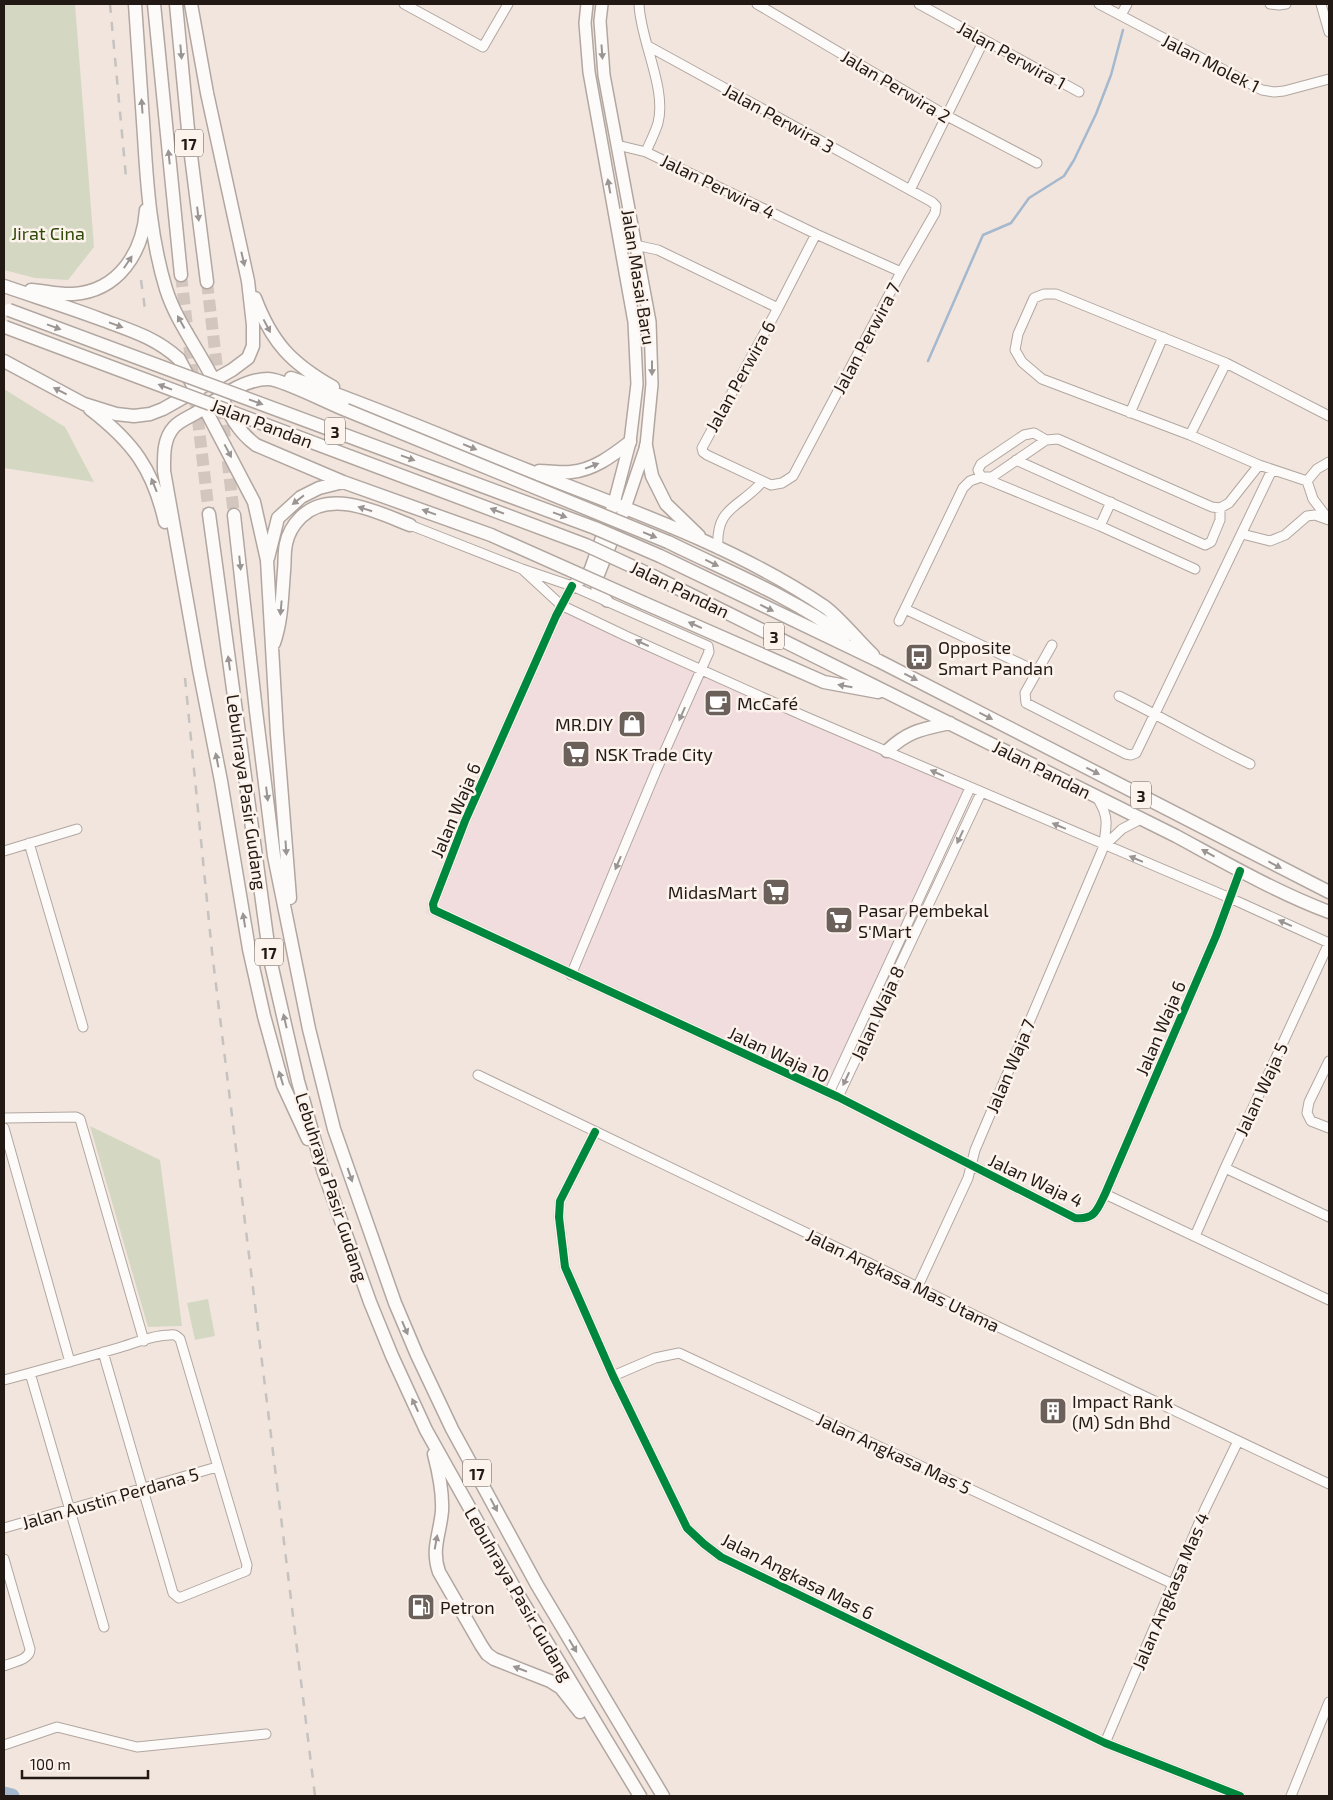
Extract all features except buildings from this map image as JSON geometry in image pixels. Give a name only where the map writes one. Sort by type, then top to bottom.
[{"type":"highway","points":[[135,4],[148,190],[158,255],[166,290],[175,311],[214,379],[237,428],[246,437],[256,444],[343,482],[491,534],[824,682],[893,694]]},
{"type":"highway","name":"17","points":[[154,4],[181,275]]},
{"type":"highway","name":"17","points":[[176,4],[189,140],[206,282]]},
{"type":"highway","points":[[4,360],[84,404],[116,414],[134,416],[150,414],[163,409],[232,370],[248,358],[253,346],[253,325],[248,281],[208,102],[191,4]]},
{"type":"highway","points":[[4,286],[72,295],[110,283],[130,260],[139,242],[145,220],[148,190]]},
{"type":"highway","points":[[248,281],[261,315],[272,336],[288,355],[311,374],[360,403]]},
{"type":"highway","points":[[4,286],[73,309],[152,339],[179,359],[254,502],[267,560],[294,953]]},
{"type":"highway","name":"Jalan Pandan","points":[[6,309],[595,528],[660,556],[879,662],[1329,892]]},
{"type":"highway","name":"Jalan Pandan","points":[[4,326],[586,545],[893,694],[1302,902],[1329,912]]},
{"type":"highway","points":[[323,1170],[283,1085],[264,1016],[249,950],[221,781],[164,471],[166,439],[174,426],[247,384],[259,380],[288,378],[360,403],[620,506],[715,547],[761,570],[826,608],[879,662]]},
{"type":"highway","points":[[276,380],[668,542],[769,591],[825,621],[879,662]]},
{"type":"highway","points":[[84,404],[124,438],[143,463],[156,487],[199,669]]},
{"type":"highway","points":[[527,470],[571,472],[594,467],[630,442]]},
{"type":"highway","points":[[646,446],[652,476],[666,504],[687,526],[715,547]]},
{"type":"highway","points":[[267,560],[278,518],[301,497],[319,488],[343,482]]},
{"type":"highway","points":[[272,652],[279,627],[286,544],[295,524],[303,515],[323,505],[349,505],[410,525]]},
{"type":"highway","name":"Lebuhraya Pasir Gudang","points":[[209,514],[270,959],[298,1081],[323,1170],[370,1302],[426,1430],[519,1596],[640,1796]]},
{"type":"highway","name":"Lebuhraya Pasir Gudang","points":[[234,515],[274,856],[309,1029],[334,1129],[395,1303],[452,1429],[537,1585],[663,1796]]},
{"type":"highway","points":[[887,751],[899,739],[917,730],[950,723]]},
{"type":"highway","points":[[426,1430],[436,1460],[442,1497],[442,1514],[435,1551],[436,1562],[439,1572],[481,1645],[487,1654],[494,1659],[550,1681],[561,1688],[626,1774]]},
{"type":"main road","name":"Jalan Masai Baru","points":[[587,4],[586,23],[589,72],[634,322],[637,384],[620,506],[596,583],[597,589],[607,600]]},
{"type":"main road","name":"Jalan Masai Baru","points":[[572,586],[586,576],[590,570],[646,446],[652,384],[650,322],[604,75],[600,21],[602,4]]},
{"type":"street","points":[[404,4],[482,47],[508,4]]},
{"type":"street","points":[[639,4],[640,19],[657,82],[659,105],[659,122],[646,152]]},
{"type":"street","name":"Jalan Perwira 2","points":[[757,4],[946,116],[1038,163]]},
{"type":"street","name":"Jalan Perwira 1","points":[[919,4],[1078,92]]},
{"type":"street","name":"Jalan Molek 1","points":[[1099,4],[1262,90],[1284,91],[1329,79]]},
{"type":"street","points":[[1121,15],[1127,4]]},
{"type":"street","points":[[1270,4],[1286,4]]},
{"type":"street","points":[[1321,4],[1329,32]]},
{"type":"street","points":[[910,190],[984,40]]},
{"type":"street","name":"Jalan Perwira 3","points":[[648,46],[910,190]]},
{"type":"street","name":"Jalan Perwira 4","points":[[617,145],[646,152],[816,234]]},
{"type":"street","name":"Jalan Perwira 7","points":[[771,485],[782,483],[793,476],[901,272],[935,212],[936,206],[932,202],[910,190]]},
{"type":"street","points":[[816,234],[901,272]]},
{"type":"street","name":"Jalan Perwira 6","points":[[771,485],[703,452],[702,448],[816,234]]},
{"type":"street","points":[[635,246],[658,250],[778,308]]},
{"type":"street","points":[[1307,481],[1259,465],[1190,435],[1042,379],[1022,362],[1016,350],[1018,334],[1034,298],[1044,294],[1056,294],[1226,363],[1328,415],[1329,424]]},
{"type":"street","points":[[1130,413],[1163,338]]},
{"type":"street","points":[[1190,435],[1226,363]]},
{"type":"street","points":[[1046,440],[1034,433],[1024,435],[981,464],[978,470],[981,477],[1100,526],[1195,569]]},
{"type":"street","points":[[899,621],[963,488],[970,480],[992,477],[1046,440],[1058,439],[1212,507],[1220,508],[1229,504],[1259,465]]},
{"type":"street","points":[[1016,460],[1206,545],[1211,542],[1220,520],[1220,508]]},
{"type":"street","points":[[1307,481],[1317,469],[1329,462]]},
{"type":"street","points":[[1052,645],[1025,693],[1026,703],[1126,754],[1136,753],[1272,470]]},
{"type":"street","points":[[1307,481],[1313,499],[1329,520]]},
{"type":"street","points":[[715,547],[722,519],[730,508],[756,489],[762,482]]},
{"type":"street","points":[[1100,526],[1111,502]]},
{"type":"street","points":[[1242,534],[1270,541],[1285,535],[1307,516],[1315,515],[1329,520]]},
{"type":"street","points":[[410,525],[607,600],[708,646],[709,652],[702,669],[656,771],[571,975]]},
{"type":"street","points":[[522,569],[561,605],[651,648],[981,793],[1230,898],[1329,943]]},
{"type":"street","points":[[548,593],[551,583],[560,581]]},
{"type":"street","name":"Jalan Waja 6","points":[[571,975],[434,910],[433,904],[465,821],[561,605],[572,586]]},
{"type":"street","points":[[905,609],[1038,672]]},
{"type":"street","points":[[1119,696],[1250,764]]},
{"type":"street","name":"Jalan Waja 8","points":[[833,1095],[970,788]]},
{"type":"street","name":"Jalan Waja 8","points":[[833,1095],[981,793]]},
{"type":"street","name":"Jalan Waja 7","points":[[918,1286],[968,1178],[975,1150],[1104,846],[1106,819],[1096,797]]},
{"type":"street","name":"Jalan Waja 7","points":[[1104,846],[1122,829],[1141,819]]},
{"type":"street","points":[[4,851],[77,830]]},
{"type":"street","points":[[30,844],[84,1027]]},
{"type":"street","name":"Jalan Waja 6","points":[[1105,1194],[1216,936],[1240,871]]},
{"type":"street","name":"Jalan Waja 5","points":[[1195,1236],[1329,943]]},
{"type":"street","name":"Jalan Waja 10","points":[[571,975],[833,1095],[971,1166]]},
{"type":"street","points":[[1329,1061],[1309,1102],[1307,1113],[1311,1121],[1329,1128]]},
{"type":"street","name":"Jalan Angkasa Mas Utama","points":[[478,1075],[918,1286],[984,1320],[1329,1484]]},
{"type":"street","points":[[4,1118],[76,1117],[80,1119],[144,1341]]},
{"type":"street","points":[[4,1128],[70,1362]]},
{"type":"street","name":"Jalan Angkasa Mas 6","points":[[595,1132],[560,1201],[559,1217],[565,1267],[613,1376],[687,1528],[721,1557],[1105,1743],[1240,1796]]},
{"type":"street","name":"Jalan Waja 4","points":[[971,1166],[1076,1218],[1086,1219],[1095,1214],[1105,1194],[1329,1300]]},
{"type":"street","points":[[1225,1168],[1329,1217]]},
{"type":"street","points":[[4,1380],[103,1352],[169,1334],[175,1335],[180,1339],[247,1568],[246,1571],[179,1598],[173,1593],[103,1352]]},
{"type":"street","name":"Jalan Angkasa Mas 5","points":[[613,1376],[655,1358],[679,1353],[1173,1584]]},
{"type":"street","points":[[30,1373],[104,1627]]},
{"type":"street","name":"Jalan Angkasa Mas 4","points":[[1105,1743],[1205,1509],[1238,1441]]},
{"type":"street","name":"Jalan Austin Perdana 5","points":[[4,1528],[217,1467]]},
{"type":"street","points":[[4,1559],[30,1649],[27,1657],[4,1666]]},
{"type":"street","points":[[1291,1796],[1329,1702]]},
{"type":"street","points":[[4,1745],[56,1727],[136,1747],[266,1734]]},
{"type":"shaded area","points":[[561,607],[964,789],[827,1095],[425,913]]},
{"type":"green space","name":"Jirat Cina","points":[[4,4],[75,4],[94,247],[68,280],[35,278],[4,270]]},
{"type":"green space","points":[[4,389],[65,427],[94,482],[4,468]]},
{"type":"green space","points":[[90,1126],[160,1160],[182,1326],[148,1327]]},
{"type":"green space","points":[[208,1299],[215,1336],[195,1340],[187,1303]]},
{"type":"waterway","points":[[928,361],[983,235],[1011,223],[1029,198],[1064,176],[1074,160],[1096,114],[1111,75],[1123,30]]},
{"type":"waterway","points":[[4,1794],[12,1796]]},
{"type":"tunnel","points":[[181,275],[209,514]]},
{"type":"tunnel","points":[[207,282],[234,515]]},
{"type":"railway","points":[[110,4],[126,177]]},
{"type":"railway","points":[[141,280],[145,309]]},
{"type":"railway","points":[[185,678],[212,952],[315,1796]]},
{"type":"cycle path","points":[[572,586],[556,616],[465,821],[433,904],[434,910],[838,1097],[1075,1218],[1091,1216],[1105,1194],[1216,936],[1240,871]]},
{"type":"cycle path","points":[[595,1132],[560,1201],[559,1217],[565,1267],[613,1376],[687,1528],[721,1557],[1105,1743],[1240,1796]]},
{"type":"place","name":"Opposite Smart Pandan","points":[[919,657]]},
{"type":"place","name":"McCafé","points":[[718,703]]},
{"type":"place","name":"MR.DIY","points":[[632,724]]},
{"type":"place","name":"NSK Trade City","points":[[576,754]]},
{"type":"place","name":"MidasMart","points":[[776,892]]},
{"type":"place","name":"Pasar Pembekal S'Mart","points":[[839,920]]},
{"type":"place","name":"Impact Rank (M) Sdn Bhd","points":[[1053,1411]]},
{"type":"place","name":"Petron","points":[[421,1607]]}]
